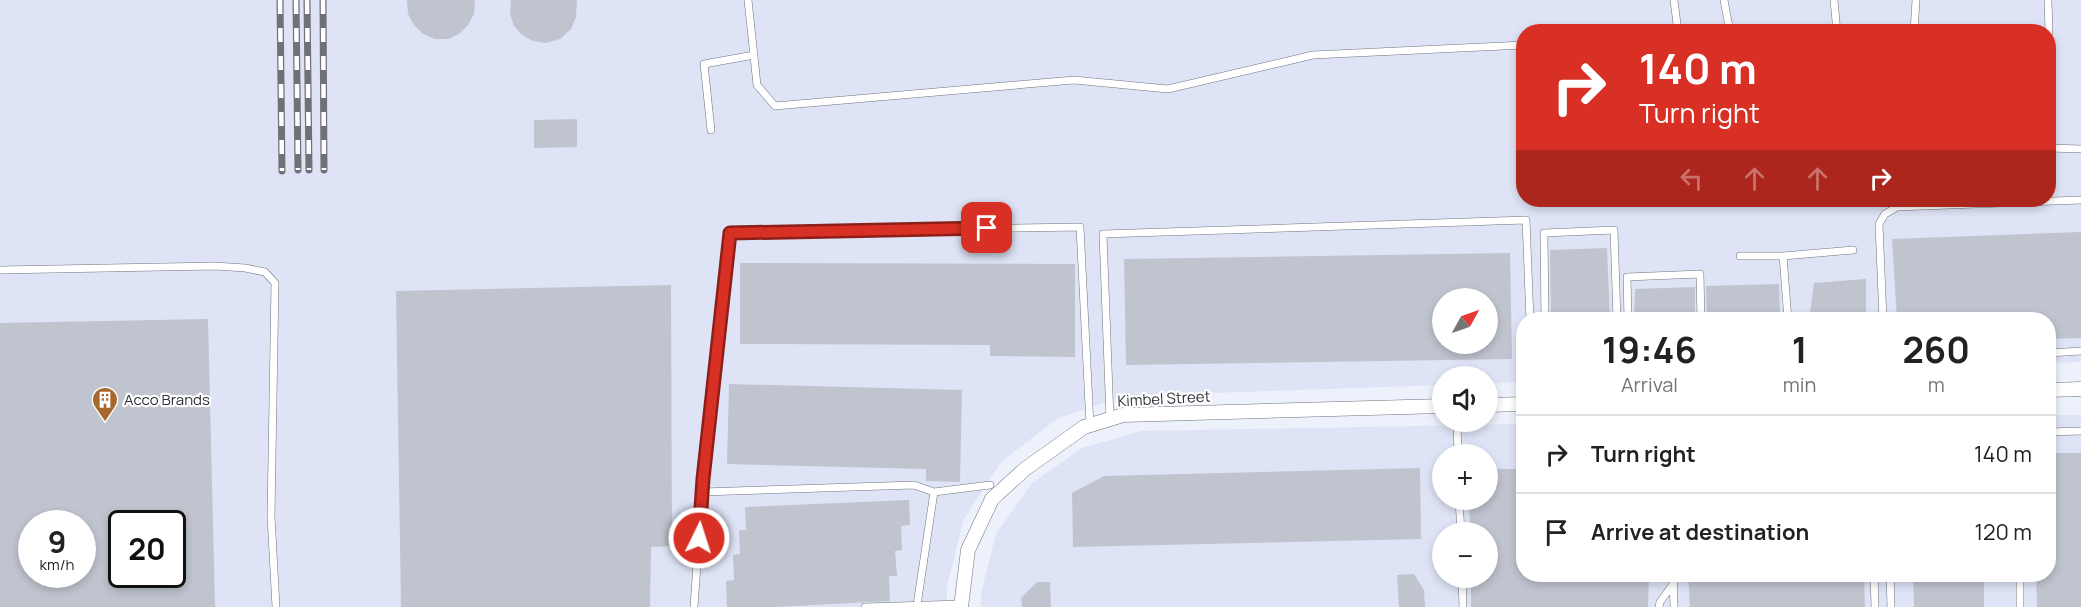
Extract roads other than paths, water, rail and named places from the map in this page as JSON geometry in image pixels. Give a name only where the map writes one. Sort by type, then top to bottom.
[{"type":"street","points":[[2056,390],[2081,389]]},
{"type":"street","points":[[1498,405],[1516,404]]},
{"type":"street","name":"Kimbel Street","points":[[961,606],[968,550],[992,499],[1025,469],[1084,427],[1123,415],[1432,406]]},
{"type":"lane","points":[[748,0],[757,85],[775,106],[1074,80],[1168,89],[1313,55],[1516,45]]},
{"type":"lane","points":[[1674,0],[1676,24]]},
{"type":"lane","points":[[1724,0],[1728,24]]},
{"type":"lane","points":[[1834,0],[1836,24]]},
{"type":"lane","points":[[1914,24],[1916,0]]},
{"type":"lane","points":[[2048,0],[2049,24]]},
{"type":"lane","points":[[711,130],[704,64],[754,55]]},
{"type":"lane","points":[[2056,148],[2081,149]]},
{"type":"lane","points":[[2056,201],[2081,200]]},
{"type":"lane","points":[[1883,312],[1879,224],[1885,214],[1897,207]]},
{"type":"lane","points":[[1110,419],[1104,234],[1526,220],[1530,312]]},
{"type":"lane","points":[[694,607],[702,492],[730,233],[1080,226],[1090,425]]},
{"type":"lane","points":[[1545,312],[1544,233],[1614,230],[1617,312]]},
{"type":"lane","points":[[1740,256],[1783,256],[1854,250]]},
{"type":"lane","points":[[1783,256],[1787,312]]},
{"type":"lane","points":[[0,270],[215,266],[265,272],[270,278],[274,284],[271,516],[276,607]]},
{"type":"lane","points":[[1628,312],[1627,277],[1700,274],[1701,312]]},
{"type":"lane","points":[[2056,353],[2081,351]]},
{"type":"lane","points":[[2056,432],[2081,431]]},
{"type":"lane","points":[[702,492],[915,485],[934,492],[990,485]]},
{"type":"lane","points":[[917,605],[934,492]]},
{"type":"lane","points":[[1659,607],[1671,582]]},
{"type":"lane","points":[[1673,582],[1674,607]]},
{"type":"lane","points":[[1874,582],[1875,607]]},
{"type":"lane","points":[[1890,582],[1892,607]]},
{"type":"lane","points":[[2020,582],[2020,607]]},
{"type":"lane","points":[[1462,588],[1463,607]]},
{"type":"lane","points":[[865,607],[961,606]]},
{"type":"railway","points":[[280,0],[282,171]]},
{"type":"railway","points":[[296,0],[298,170]]},
{"type":"railway","points":[[307,0],[309,170]]},
{"type":"railway","points":[[323,0],[324,170]]},
{"type":"place","name":"Acco Brands","points":[[105,423]]}]
